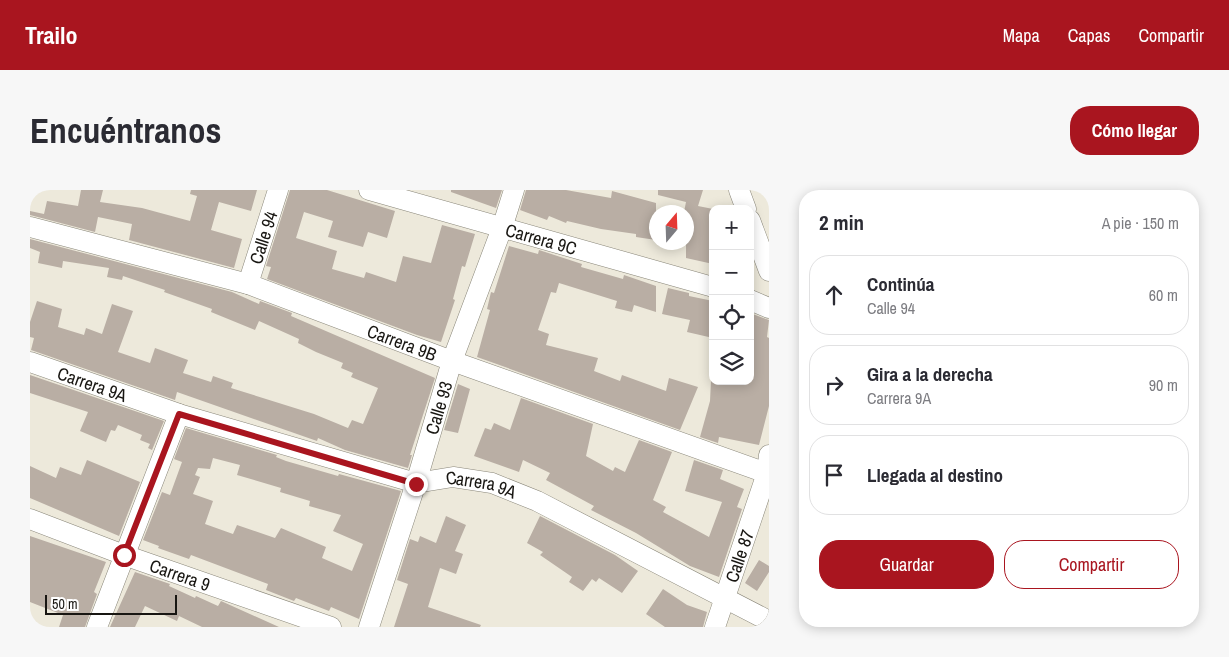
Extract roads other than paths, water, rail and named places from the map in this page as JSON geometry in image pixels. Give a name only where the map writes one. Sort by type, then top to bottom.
[{"type":"street","name":"Calle 94","points":[[248,284],[278,190]]},
{"type":"street","name":"Carrera 9C","points":[[370,190],[709,286]]},
{"type":"street","name":"Calle 93","points":[[369,627],[416,484],[452,361],[502,228],[514,190]]},
{"type":"street","points":[[739,190],[745,205]]},
{"type":"street","name":"Carrera 9B","points":[[30,227],[248,284],[452,361],[768,467]]},
{"type":"street","points":[[754,231],[769,271]]},
{"type":"street","points":[[754,302],[769,308]]},
{"type":"street","name":"Carrera 9A","points":[[30,362],[179,414],[416,484],[453,477],[492,483],[537,500],[769,622]]},
{"type":"street","points":[[97,627],[179,414]]},
{"type":"street","name":"Calle 87","points":[[715,627],[768,467]]},
{"type":"street","name":"Carrera 9","points":[[30,519],[124,555],[331,627]]}]
